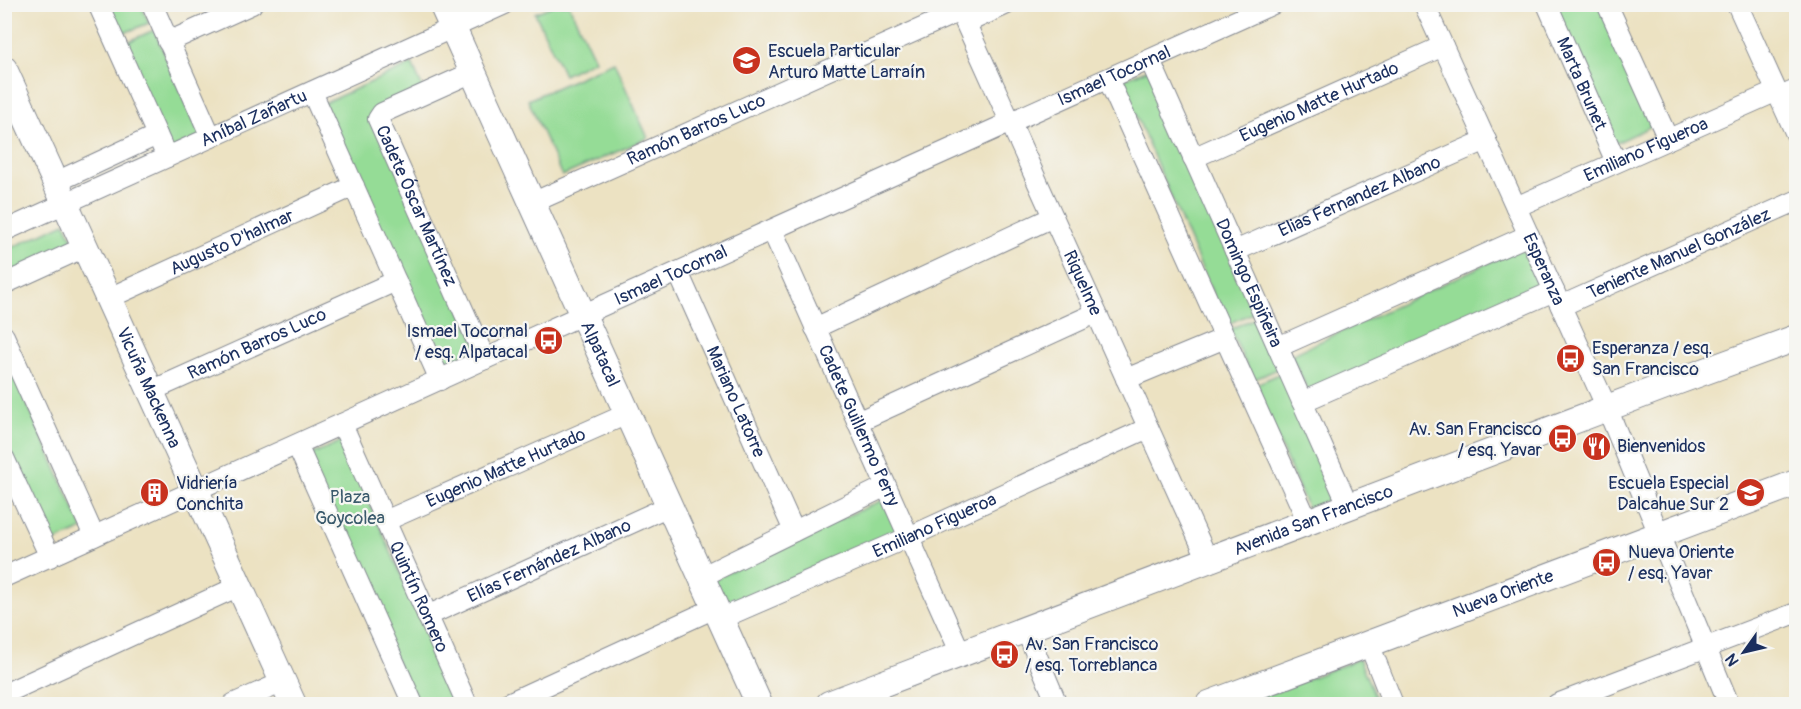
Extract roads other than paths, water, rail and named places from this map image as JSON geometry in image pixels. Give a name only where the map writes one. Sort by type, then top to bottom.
[{"type":"main road","name":"Alpatacal","points":[[442,4],[759,705]]},
{"type":"main road","name":"Vicuña Mackenna","points":[[4,69],[14,113],[61,193],[288,693]]},
{"type":"main road","name":"Avenida San Francisco","points":[[829,705],[1607,408],[1797,338]]},
{"type":"main road","name":"Nueva Oriente","points":[[1209,705],[1797,483]]},
{"type":"street","points":[[98,4],[167,157]]},
{"type":"street","points":[[152,4],[212,137]]},
{"type":"street","points":[[168,42],[252,4]]},
{"type":"street","name":"Aníbal Zañartu","points":[[61,193],[167,157],[505,4]]},
{"type":"street","name":"Ramón Barros Luco","points":[[532,203],[961,13],[1007,4]]},
{"type":"street","name":"Ismael Tocornal","points":[[4,577],[1150,60],[1252,9],[1273,4]]},
{"type":"street","name":"Esperanza","points":[[1424,4],[1607,408],[1729,705]]},
{"type":"street","name":"Marta Brunet","points":[[1546,4],[1616,162]]},
{"type":"street","points":[[1607,4],[1668,139]]},
{"type":"street","points":[[1737,4],[1784,93],[1797,134]]},
{"type":"street","name":"Riquelme","points":[[961,13],[1208,560]]},
{"type":"street","name":"Eugenio Matte Hurtado","points":[[1193,158],[1443,46]]},
{"type":"street","name":"Domingo Espiñeira","points":[[1150,60],[1349,507]]},
{"type":"street","name":"Cadete Óscar Martínez","points":[[473,72],[382,113],[378,119],[485,359]]},
{"type":"street","points":[[1108,79],[1308,522]]},
{"type":"street","points":[[312,92],[440,380]]},
{"type":"street","name":"Emiliano Figueroa","points":[[1516,207],[1668,139],[1784,93]]},
{"type":"street","name":"Aníbal Zañartu","points":[[4,231],[61,193],[157,135]]},
{"type":"street","name":"Elias Fernandez Albano","points":[[1235,251],[1486,140]]},
{"type":"street","name":"Augusto D'halmar","points":[[109,298],[354,186]]},
{"type":"street","name":"Teniente Manuel González","points":[[1557,299],[1797,201]]},
{"type":"street","points":[[815,328],[1053,218]]},
{"type":"street","name":"Cadete Guillermo Perry","points":[[772,230],[961,654]]},
{"type":"street","points":[[1278,347],[1529,235]]},
{"type":"street","points":[[4,284],[86,247]]},
{"type":"street","name":"Mariano Latorre","points":[[678,272],[794,531]]},
{"type":"street","name":"Ramón Barros Luco","points":[[151,391],[396,281]]},
{"type":"street","points":[[1302,402],[1557,299]]},
{"type":"street","points":[[857,422],[1096,313]]},
{"type":"street","points":[[4,336],[94,536]]},
{"type":"street","points":[[1126,379],[1225,338]]},
{"type":"street","name":"Eugenio Matte Hurtado","points":[[386,521],[627,414]]},
{"type":"street","name":"Quintín Romero","points":[[342,424],[467,705]]},
{"type":"street","name":"Emiliano Figueroa","points":[[506,705],[718,614],[909,537],[1148,428]]},
{"type":"street","points":[[297,445],[413,705]]},
{"type":"street","points":[[4,458],[50,556]]},
{"type":"street","points":[[701,577],[886,486]]},
{"type":"street","name":"Elías Fernández Albano","points":[[427,616],[669,506]]},
{"type":"street","points":[[4,694],[240,586]]},
{"type":"street","points":[[1557,705],[1797,613]]},
{"type":"street","points":[[1026,630],[1058,705]]},
{"type":"street","points":[[1369,644],[1393,705]]},
{"type":"street","points":[[233,705],[288,693]]},
{"type":"place","name":"Escuela Particular Arturo Matte Larraín","points":[[747,61]]},
{"type":"place","name":"Ismael Tocornal / esq. Alpatacal","points":[[549,341]]},
{"type":"place","name":"Esperanza / esq. San Francisco","points":[[1571,358]]},
{"type":"place","name":"Av. San Francisco / esq. Yavar","points":[[1563,439]]},
{"type":"place","name":"Bienvenidos","points":[[1596,446]]},
{"type":"place","name":"Vidriería Conchita","points":[[155,493]]},
{"type":"place","name":"Escuela Especial Dalcahue Sur 2","points":[[1750,493]]},
{"type":"place","name":"Nueva Oriente / esq. Yavar","points":[[1607,562]]},
{"type":"place","name":"Av. San Francisco / esq. Torreblanca","points":[[1004,654]]},
{"type":"park label","name":"Plaza Goycolea","points":[[350,507]]}]
